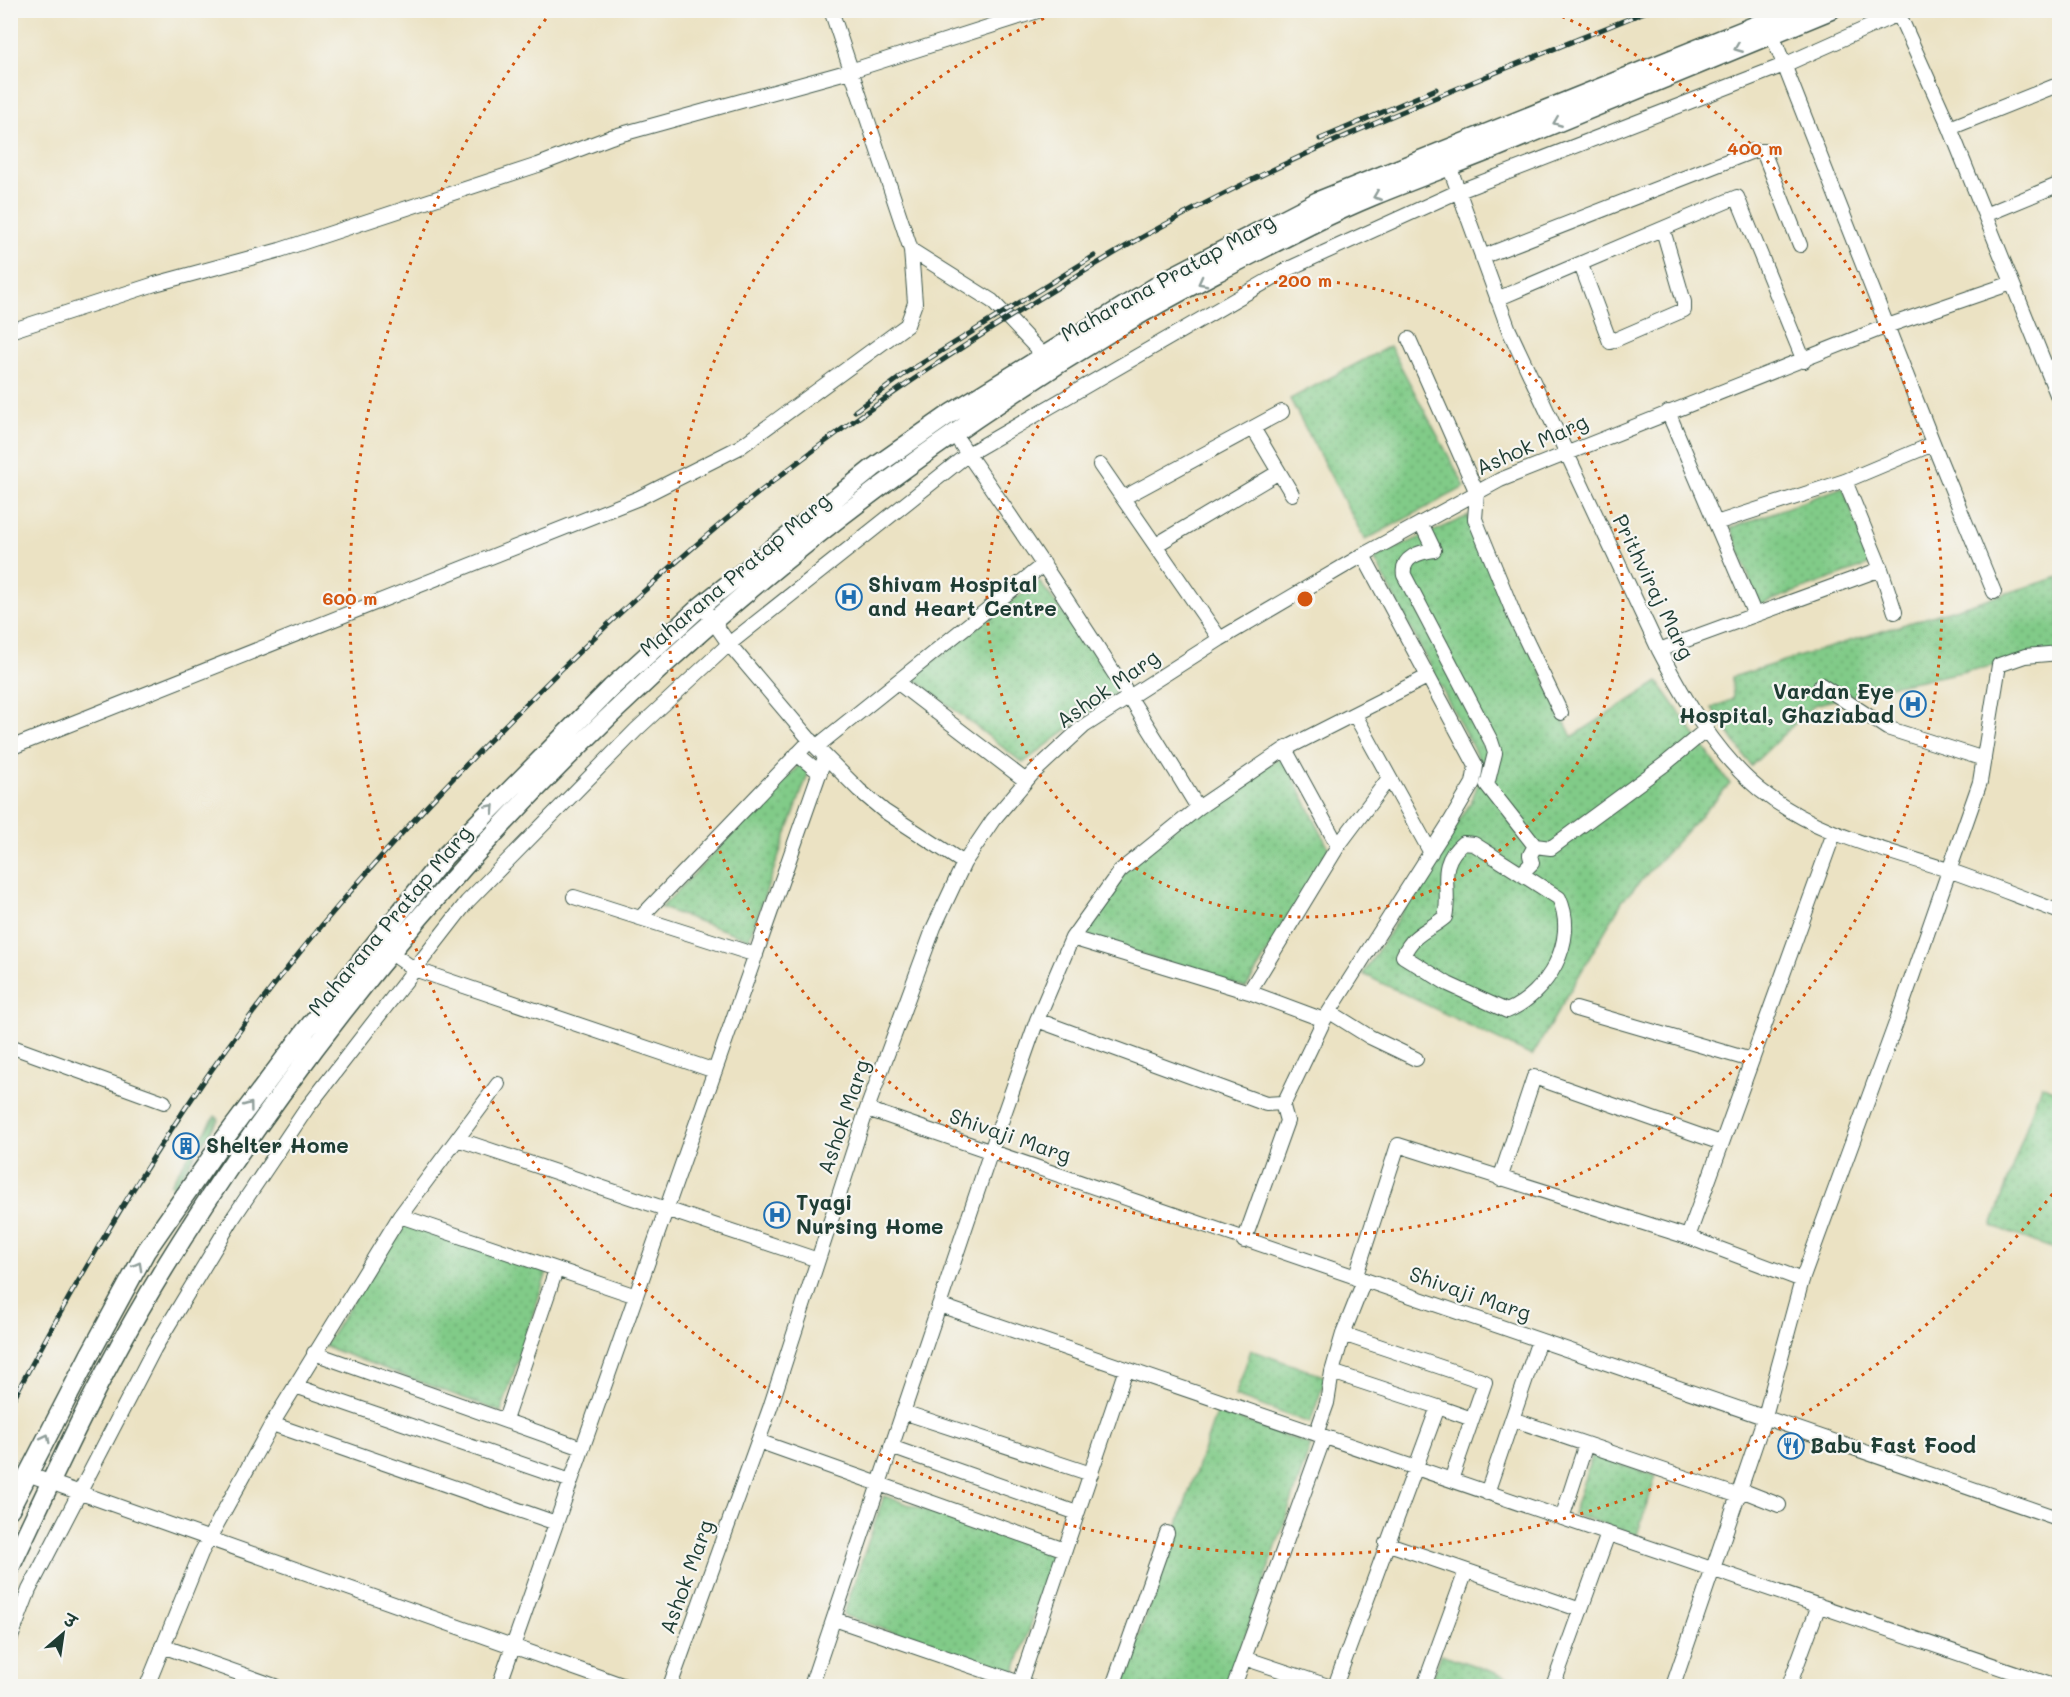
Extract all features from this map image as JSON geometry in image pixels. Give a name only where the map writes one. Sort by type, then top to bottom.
[{"type":"main road","name":"Maharana Pratap Marg","points":[[707,612],[954,434],[1118,327],[1323,218],[1446,159],[1794,10]]},
{"type":"main road","name":"Maharana Pratap Marg","points":[[10,1509],[146,1251],[222,1142],[382,947],[707,612],[873,468],[950,414],[1173,276],[1318,201],[1446,159],[1831,10]]},
{"type":"main road","name":"Maharana Pratap Marg","points":[[10,1568],[108,1365],[236,1157],[382,947]]},
{"type":"street","points":[[10,748],[639,498],[740,447],[907,325],[915,303],[911,250],[831,10]]},
{"type":"street","points":[[10,331],[155,284],[280,250],[538,165],[611,137],[850,71],[1041,10]]},
{"type":"street","points":[[10,1640],[29,1590],[154,1349],[233,1218],[307,1108],[467,902],[542,823],[636,730],[729,644],[968,454],[1288,269],[1457,192],[1784,65],[1901,12],[2060,402]]},
{"type":"street","points":[[1772,34],[1933,444],[1994,592]]},
{"type":"street","points":[[1950,128],[2060,84]]},
{"type":"street","points":[[1482,257],[1753,151],[1763,151],[1800,245]]},
{"type":"street","name":"Prithviraj Marg","points":[[1446,159],[1497,299],[1659,650],[1682,693],[1739,769],[1760,790],[1792,811],[1834,832],[1950,871],[2060,912]]},
{"type":"street","points":[[1985,215],[2060,184]]},
{"type":"street","points":[[1497,299],[1737,197],[1804,361]]},
{"type":"street","points":[[1581,265],[1610,342],[1684,310],[1684,302],[1663,230]]},
{"type":"street","points":[[911,250],[992,301],[1043,355]]},
{"type":"street","name":"Ashok Marg","points":[[670,1686],[758,1441],[867,1109],[934,927],[964,863],[993,820],[1026,781],[1084,726],[1220,639],[1363,555],[1477,493],[1566,452],[1804,361],[1887,326],[2012,283]]},
{"type":"street","points":[[1409,339],[1477,493],[1475,519],[1515,617],[1562,713]]},
{"type":"street","points":[[1123,498],[1282,412]]},
{"type":"street","points":[[1668,412],[1755,615]]},
{"type":"street","points":[[1253,428],[1292,494]]},
{"type":"street","points":[[954,434],[1044,564],[1131,696],[1198,808]]},
{"type":"street","points":[[1716,523],[1845,481],[1933,444]]},
{"type":"street","points":[[1100,465],[1220,639]]},
{"type":"street","points":[[1156,545],[1279,472]]},
{"type":"street","points":[[1845,481],[1881,569],[1895,612]]},
{"type":"street","points":[[1421,523],[1434,550],[1419,552],[1409,559],[1403,569],[1404,575],[1491,741],[1495,753],[1487,785],[1535,846],[1551,848],[1665,764],[1707,729]]},
{"type":"street","points":[[1037,1020],[1266,1104],[1281,1102],[1288,1095],[1327,1016],[1473,783],[1476,766],[1363,555]]},
{"type":"street","points":[[640,918],[797,754],[817,748],[1044,564]]},
{"type":"street","points":[[1659,650],[1881,569]]},
{"type":"street","points":[[707,612],[729,644],[817,748],[884,811],[964,863]]},
{"type":"street","points":[[1673,1686],[1715,1569],[1765,1416],[1802,1280],[1980,782],[1999,665],[2025,656],[2060,653]]},
{"type":"street","points":[[811,1686],[991,1151],[1037,1020],[1072,938],[1120,871],[1198,808],[1285,749],[1427,677]]},
{"type":"street","points":[[897,682],[1026,781]]},
{"type":"street","points":[[1821,685],[1887,729],[1984,759]]},
{"type":"street","points":[[1355,715],[1431,853]]},
{"type":"street","points":[[499,1686],[820,773],[817,748]]},
{"type":"street","points":[[1285,749],[1338,846]]},
{"type":"street","points":[[797,754],[820,773]]},
{"type":"street","points":[[1249,992],[1338,846],[1389,778]]},
{"type":"street","points":[[1688,1237],[1834,832]]},
{"type":"street","points":[[1463,843],[1474,844],[1521,874],[1559,898],[1566,913],[1567,933],[1556,966],[1522,1004],[1507,1011],[1448,984],[1402,956],[1409,943],[1420,932],[1445,917],[1445,873],[1452,852],[1463,843]]},
{"type":"street","points":[[1521,874],[1532,862],[1530,855],[1535,846]]},
{"type":"street","points":[[574,897],[756,955]]},
{"type":"street","points":[[1072,938],[1327,1016],[1416,1059]]},
{"type":"street","points":[[382,947],[414,969],[715,1071]]},
{"type":"street","points":[[1576,1009],[1751,1060]]},
{"type":"street","points":[[10,1046],[164,1101]]},
{"type":"street","points":[[1500,1179],[1534,1077],[1721,1143]]},
{"type":"street","points":[[147,1686],[208,1540],[272,1424],[400,1216],[498,1084]]},
{"type":"street","points":[[1245,1241],[1287,1121],[1281,1102]]},
{"type":"street","name":"Shivaji Marg","points":[[867,1109],[1245,1241],[1765,1416],[2060,1519]]},
{"type":"street","points":[[457,1138],[818,1260]]},
{"type":"street","points":[[1234,1686],[1320,1436],[1332,1372],[1398,1145],[1688,1237],[1802,1280]]},
{"type":"street","points":[[400,1216],[636,1296]]},
{"type":"street","points":[[506,1420],[556,1270]]},
{"type":"street","points":[[939,1305],[2054,1686]]},
{"type":"street","points":[[1343,1334],[1485,1382],[1451,1480]]},
{"type":"street","points":[[1487,1492],[1539,1340]]},
{"type":"street","points":[[314,1353],[582,1448]]},
{"type":"street","points":[[834,1619],[1024,1685],[1065,1550],[1126,1369]]},
{"type":"street","points":[[1332,1372],[1472,1419]]},
{"type":"street","points":[[295,1386],[571,1481]]},
{"type":"street","points":[[1335,1686],[1413,1467],[1438,1407]]},
{"type":"street","points":[[903,1412],[1091,1474]]},
{"type":"street","points":[[1512,1419],[1779,1505]]},
{"type":"street","points":[[272,1424],[556,1523]]},
{"type":"street","points":[[758,1441],[1065,1550]]},
{"type":"street","points":[[1562,1518],[1586,1444]]},
{"type":"street","points":[[891,1448],[1077,1513]]},
{"type":"street","points":[[27,1474],[625,1686]]},
{"type":"street","points":[[1113,1686],[1167,1533]]},
{"type":"street","points":[[1553,1686],[1608,1534]]},
{"type":"street","points":[[1386,1544],[1581,1610]]},
{"type":"street","points":[[1424,1686],[1466,1571]]},
{"type":"street","points":[[1789,1686],[1819,1605]]},
{"type":"street","points":[[162,1646],[252,1683],[275,1686]]},
{"type":"street","points":[[1244,1658],[1328,1686]]},
{"type":"green space","points":[[1390,346],[1465,487],[1365,540],[1290,399]]},
{"type":"green space","points":[[1843,487],[1871,564],[1759,605],[1731,528]]},
{"type":"green space","points":[[1468,516],[1572,737],[1658,682],[1730,784],[1623,900],[1532,1056],[1363,974],[1471,802],[1480,778],[1478,758],[1374,558]]},
{"type":"green space","points":[[2059,577],[2059,653],[1885,687],[1814,705],[1751,766],[1712,708],[1733,699],[1732,677]]},
{"type":"green space","points":[[1039,581],[1121,689],[1023,763],[912,677]]},
{"type":"green space","points":[[1283,756],[1329,849],[1246,988],[1080,935],[1122,872],[1203,803]]},
{"type":"green space","points":[[803,761],[809,771],[749,939],[661,908]]},
{"type":"green space","points":[[2041,1085],[2059,1092],[2059,1251],[1992,1226]]},
{"type":"green space","points":[[215,1116],[219,1119],[197,1151],[194,1148]]},
{"type":"green space","points":[[191,1152],[195,1155],[173,1187],[170,1184]]},
{"type":"green space","points":[[405,1221],[547,1272],[501,1412],[324,1346]]},
{"type":"green space","points":[[1251,1350],[1326,1377],[1310,1423],[1235,1396]]},
{"type":"green space","points":[[1217,1411],[1311,1445],[1228,1686],[1122,1686]]},
{"type":"green space","points":[[1592,1455],[1656,1476],[1637,1535],[1573,1514]]},
{"type":"green space","points":[[884,1496],[1055,1554],[1014,1674],[843,1615]]},
{"type":"green space","points":[[1441,1654],[1533,1686],[1430,1686]]},
{"type":"railway","points":[[10,1405],[64,1305],[152,1159],[216,1064],[281,976],[382,855],[490,740],[596,635],[705,537],[818,447],[893,394],[1008,318],[1125,247],[1252,180],[1383,119],[1650,10]]},
{"type":"railway","points":[[1320,139],[1436,89]]},
{"type":"railway","points":[[855,411],[906,373],[1094,256]]},
{"type":"place","name":"Shivam Hospital and Heart Centre","points":[[849,597]]},
{"type":"place","name":"Vardan Eye Hospital, Ghaziabad","points":[[1913,704]]},
{"type":"place","name":"Shelter Home","points":[[186,1146]]},
{"type":"place","name":"Tyagi Nursing Home","points":[[777,1215]]},
{"type":"place","name":"Babu Fast Food","points":[[1791,1446]]}]
